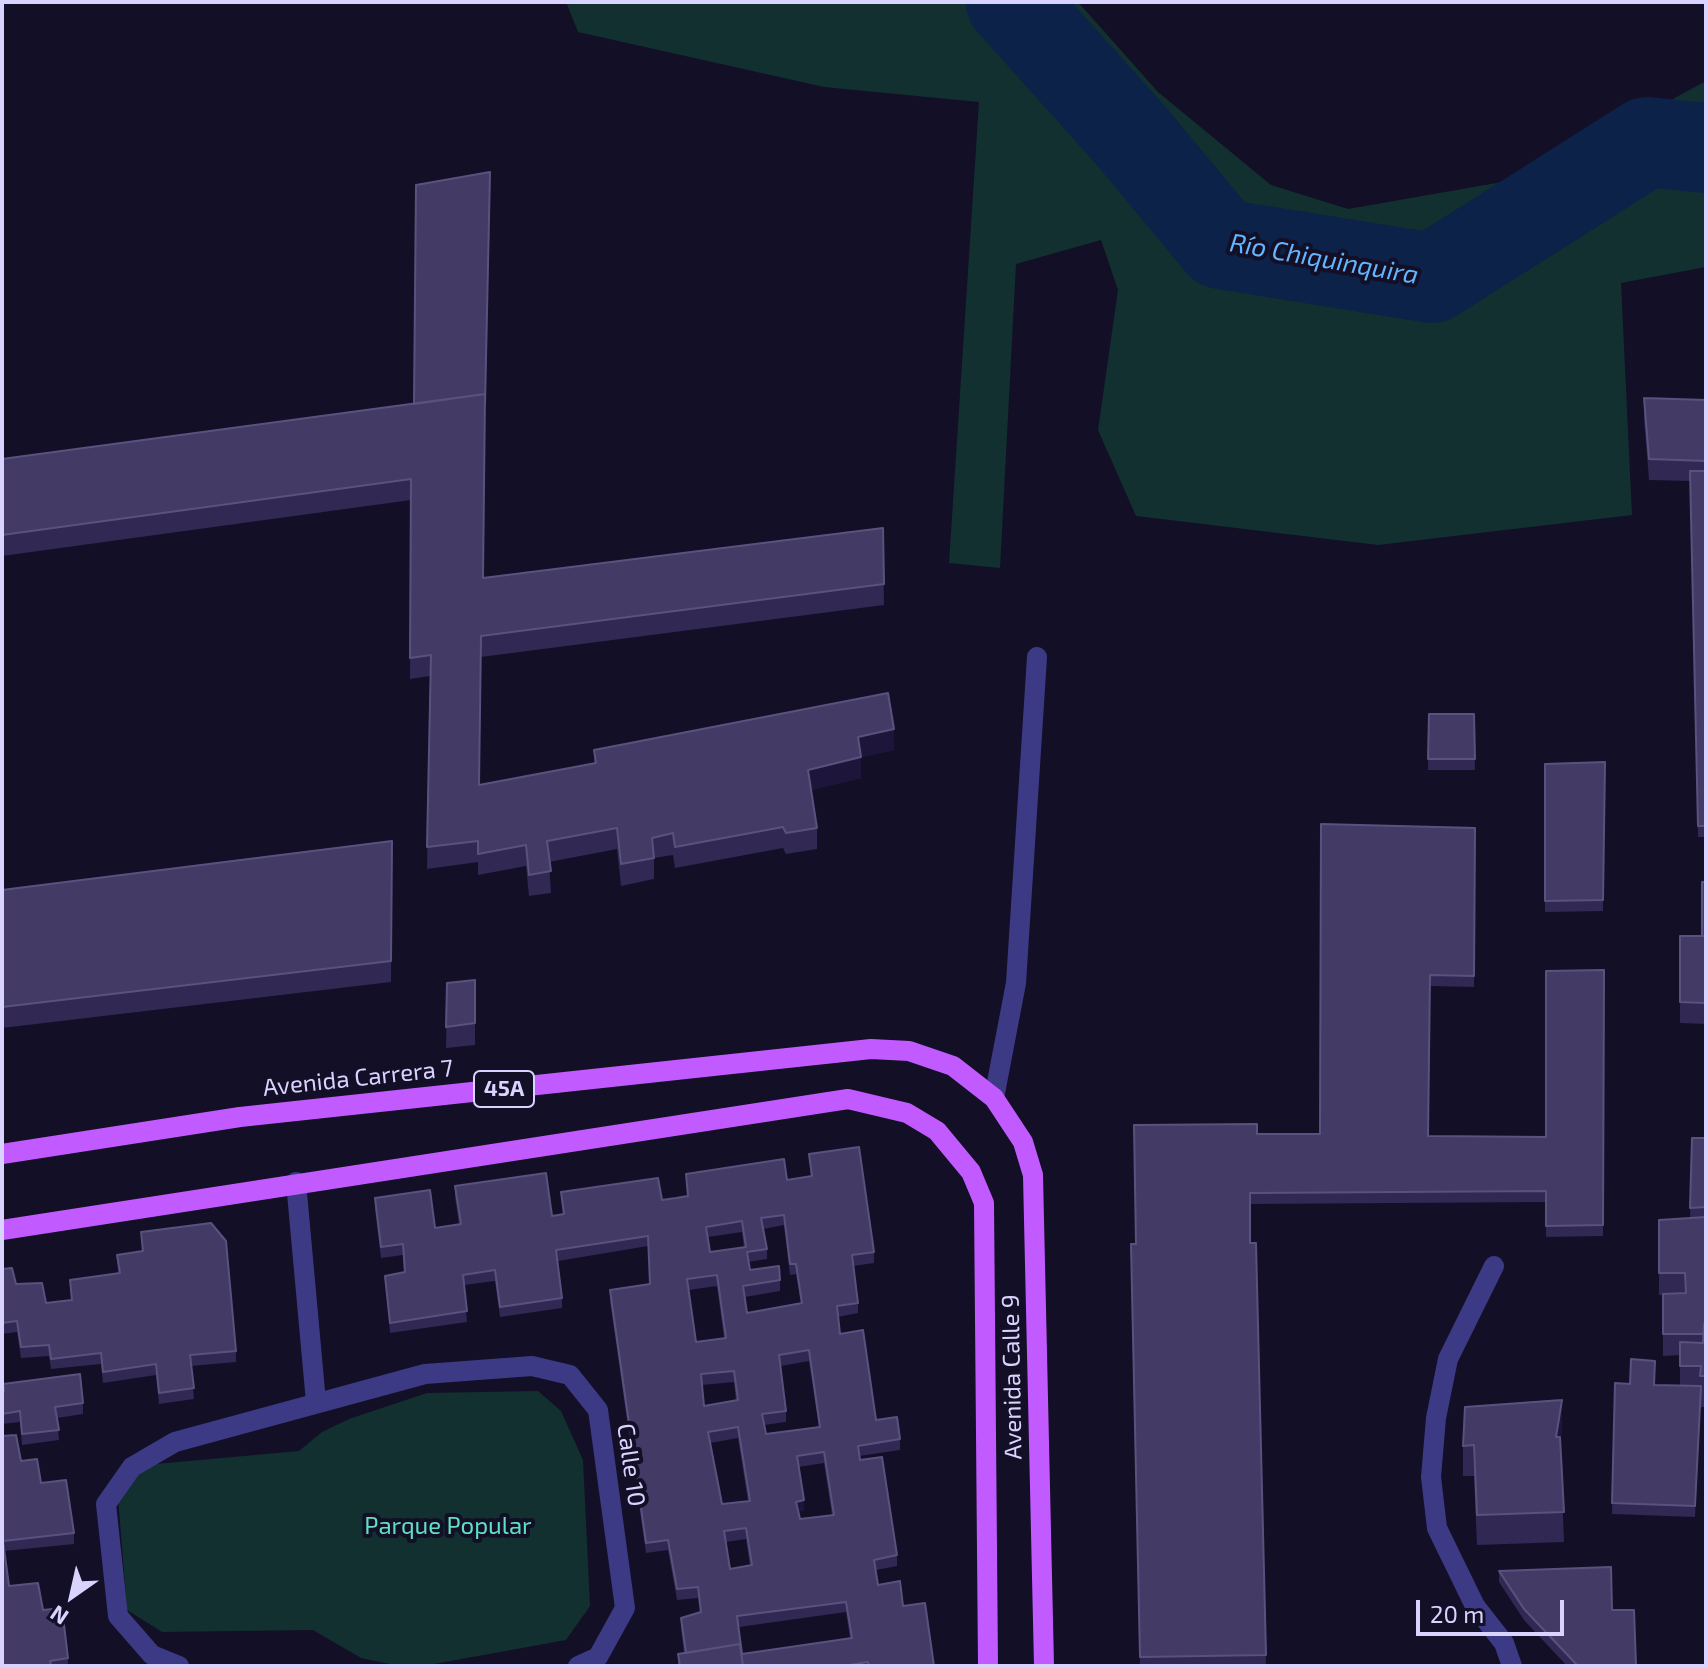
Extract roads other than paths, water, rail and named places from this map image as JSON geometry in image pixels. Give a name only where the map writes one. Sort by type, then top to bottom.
[{"type":"main road","name":"Avenida Carrera 7","points":[[2,1154],[240,1117],[871,1049],[909,1051],[953,1066],[994,1098]]},
{"type":"main road","name":"Avenida Calle 9","points":[[994,1098],[1023,1142],[1033,1175],[1044,1666]]},
{"type":"main road","name":"Avenida Calle 9","points":[[296,1182],[848,1099],[907,1113],[937,1131],[971,1172],[984,1203],[988,1666]]},
{"type":"main road","points":[[2,1230],[296,1182]]},
{"type":"street","points":[[994,1098],[1016,983],[1037,657]]},
{"type":"street","points":[[296,1182],[316,1402]]},
{"type":"street","points":[[1494,1266],[1448,1359],[1436,1418],[1431,1477],[1437,1528],[1475,1606],[1504,1643],[1512,1666]]},
{"type":"street","name":"Calle 10","points":[[179,1666],[152,1655],[118,1616],[106,1504],[132,1467],[175,1442],[425,1374],[532,1366],[570,1375],[598,1410],[625,1608],[598,1657],[578,1666]]},
{"type":"waterway","name":"Río Chiquinquira","points":[[1011,2],[1133,138],[1221,244],[1432,278],[1647,142],[1706,148]]},
{"type":"park label","name":"Parque Popular","points":[[448,1526]]}]
